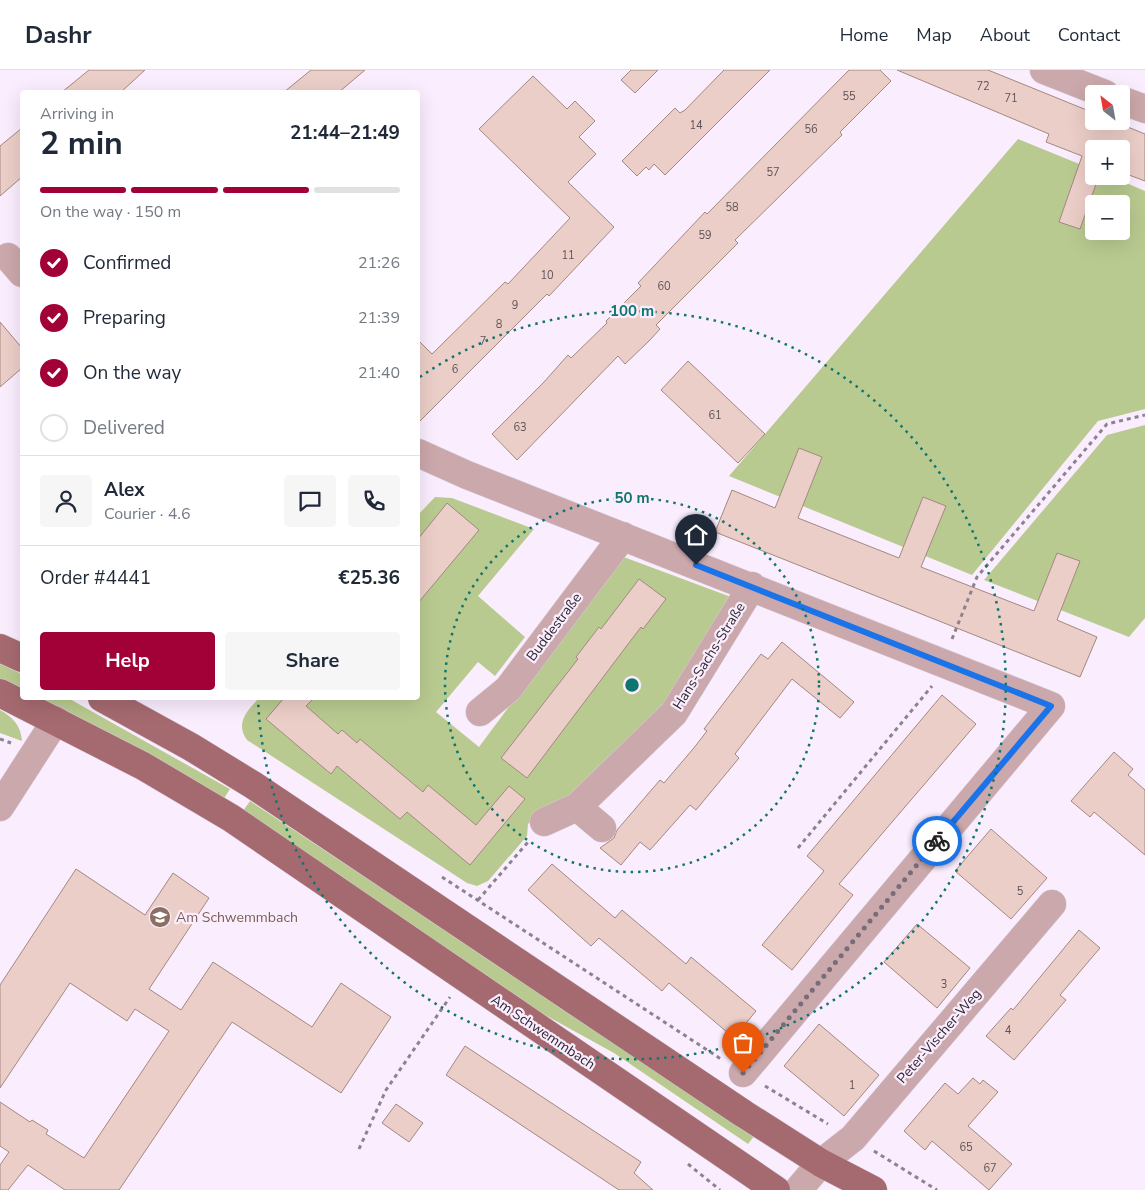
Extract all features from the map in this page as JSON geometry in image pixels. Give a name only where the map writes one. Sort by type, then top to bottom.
[{"type":"main road","points":[[0,648],[20,657]]},
{"type":"main road","name":"Am Schwemmbach","points":[[0,693],[143,766],[231,818],[776,1190]]},
{"type":"main road","points":[[106,700],[191,747],[253,785],[744,1114],[822,1163],[873,1190]]},
{"type":"street","points":[[1044,70],[1085,86]]},
{"type":"street","points":[[1130,103],[1145,109]]},
{"type":"street","points":[[420,453],[467,476],[752,586],[1051,706],[743,1073]]},
{"type":"street","name":"Buddestraße","points":[[480,712],[508,689],[623,536]]},
{"type":"street","name":"Hans-Sachs-Straße","points":[[544,822],[577,807],[674,713],[752,586]]},
{"type":"street","points":[[0,807],[56,720]]},
{"type":"street","points":[[577,807],[602,828]]},
{"type":"street","name":"Peter-Vischer-Weg","points":[[798,1190],[822,1163],[853,1138],[1052,904]]},
{"type":"path","points":[[798,848],[931,688],[977,577],[1107,424],[1145,415]]},
{"type":"path","points":[[478,900],[544,822]]},
{"type":"path","points":[[438,874],[743,1073],[937,1190]]},
{"type":"path","points":[[359,1149],[386,1090],[451,996]]},
{"type":"green space","points":[[1018,139],[1085,166],[1085,185],[1130,185],[1145,191],[1145,409],[1098,421],[972,575],[729,476]]},
{"type":"green space","points":[[1145,425],[1145,618],[1129,637],[984,580],[1107,435]]},
{"type":"green space","points":[[435,497],[452,498],[534,529],[478,596],[525,637],[495,676],[478,662],[436,712],[479,747],[621,556],[731,597],[660,713],[564,804],[541,812],[528,824],[527,836],[488,881],[477,886],[467,883],[247,740],[242,728],[244,717],[257,700],[420,700],[420,513]]},
{"type":"green space","points":[[0,664],[20,673],[20,688],[0,679]]},
{"type":"green space","points":[[44,700],[72,700],[230,789],[223,800],[154,759]]},
{"type":"green space","points":[[0,710],[16,722],[22,741],[0,733]]},
{"type":"green space","points":[[250,801],[755,1135],[748,1144],[614,1053],[525,1004],[243,811]]},
{"type":"building","points":[[89,70],[145,70],[123,90],[64,90]]},
{"type":"building","points":[[311,70],[365,70],[341,90],[286,90]]},
{"type":"building","points":[[631,70],[658,70],[635,93],[621,80]]},
{"type":"building","points":[[724,70],[770,70],[665,175],[654,164],[649,170],[646,167],[637,176],[622,161],[675,108],[680,113],[685,110]]},
{"type":"building","points":[[849,70],[880,70],[891,81],[840,132],[842,135],[735,240],[738,243],[656,325],[660,329],[649,341],[625,364],[618,356],[517,460],[492,434],[568,355],[571,358],[607,323],[606,321],[641,286],[638,283],[705,212],[707,214]]},
{"type":"building","points":[[897,70],[988,70],[1085,109],[1085,130],[1130,130],[1130,128],[1145,134],[1145,181],[1130,175],[1130,140],[1085,140],[1085,185],[1096,185],[1092,195],[1085,195],[1085,215],[1080,229],[1059,222],[1082,156],[1046,142],[1049,134]]},
{"type":"building","points":[[533,76],[567,109],[575,101],[595,121],[579,137],[596,154],[568,182],[614,227],[549,296],[547,294],[420,421],[420,342],[432,354],[505,282],[508,284],[570,218],[479,129]]},
{"type":"building","points":[[20,130],[20,179],[0,196],[0,146]]},
{"type":"building","points":[[0,322],[20,346],[20,370],[0,387]]},
{"type":"building","points":[[688,361],[765,434],[738,463],[661,390]]},
{"type":"building","points":[[799,448],[822,457],[798,518],[899,558],[923,497],[946,506],[921,567],[1034,611],[1057,553],[1080,561],[1057,620],[1097,637],[1080,677],[715,532],[732,490],[775,508]]},
{"type":"building","points":[[447,503],[479,530],[420,601],[420,537]]},
{"type":"building","points":[[639,579],[666,599],[643,629],[641,627],[527,778],[501,758],[578,659],[576,657],[599,627],[601,629]]},
{"type":"building","points":[[782,642],[854,702],[840,718],[792,679],[735,754],[739,758],[696,810],[690,805],[650,850],[640,842],[621,865],[600,848],[614,838],[617,830],[660,780],[664,783],[693,749],[707,731],[704,729],[761,654],[768,659]]},
{"type":"building","points":[[942,695],[976,724],[839,884],[853,895],[792,970],[762,945],[824,871],[807,856]]},
{"type":"building","points":[[282,700],[312,700],[306,706],[338,734],[342,730],[357,743],[360,739],[423,792],[428,785],[476,825],[509,786],[525,799],[470,865],[407,812],[400,819],[337,766],[331,774],[266,719]]},
{"type":"building","points":[[1114,752],[1133,769],[1128,775],[1145,790],[1145,855],[1094,812],[1090,817],[1071,801]]},
{"type":"building","points":[[991,829],[1047,878],[1011,919],[955,871]]},
{"type":"building","points":[[552,864],[615,918],[622,910],[686,964],[691,957],[756,1011],[734,1038],[669,983],[662,991],[599,938],[591,946],[528,890]]},
{"type":"building","points":[[76,869],[145,915],[173,873],[209,898],[149,989],[181,1010],[213,962],[312,1027],[341,983],[391,1017],[341,1093],[232,1022],[119,1190],[65,1190],[28,1165],[8,1190],[0,1190],[0,1165],[9,1152],[0,1146],[0,1102],[30,1122],[32,1120],[48,1130],[46,1134],[84,1158],[169,1031],[135,1009],[127,1021],[70,983],[0,1088],[0,985]]},
{"type":"building","points":[[917,924],[970,968],[937,1008],[884,962]]},
{"type":"building","points":[[1079,930],[1100,948],[1060,995],[1066,1000],[1014,1060],[986,1036],[1011,1008],[1013,1010]]},
{"type":"building","points":[[819,1024],[879,1075],[844,1116],[784,1066]]},
{"type":"building","points":[[465,1046],[641,1162],[634,1173],[653,1190],[619,1190],[446,1075]]},
{"type":"building","points":[[973,1078],[980,1084],[983,1080],[998,1092],[968,1126],[1012,1164],[989,1190],[932,1141],[925,1150],[904,1131],[945,1083],[958,1094]]},
{"type":"building","points":[[396,1104],[423,1123],[409,1142],[382,1123]]},
{"type":"way so far","points":[[743,1073],[937,841]]},
{"type":"place","name":"Am Schwemmbach","points":[[160,917]]},
{"type":"route","points":[[696,565],[1051,706],[937,841]]}]
